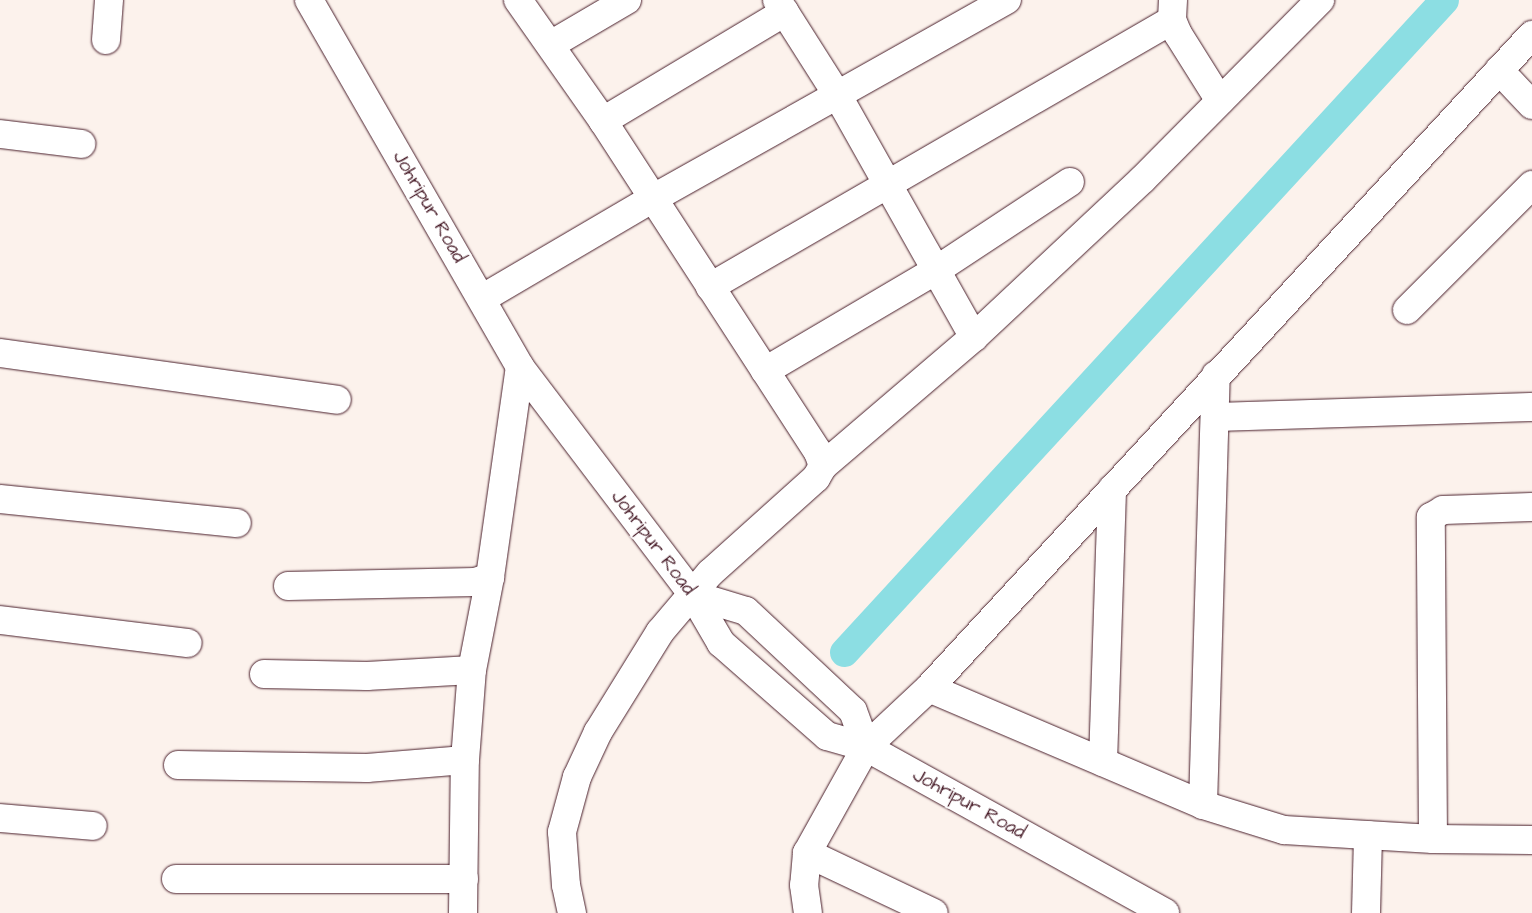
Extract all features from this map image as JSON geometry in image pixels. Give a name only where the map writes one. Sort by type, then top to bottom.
[{"type":"street","points":[[106,40],[109,0]]},
{"type":"street","name":"Johripur Road","points":[[309,0],[483,298],[520,367],[693,595],[721,643],[827,736],[866,746],[1165,913]]},
{"type":"street","points":[[518,0],[552,44],[603,120],[652,199],[818,452],[823,466]]},
{"type":"street","points":[[552,44],[627,0]]},
{"type":"street","points":[[483,298],[540,267],[652,199],[1007,0]]},
{"type":"street","points":[[572,913],[566,886],[562,832],[577,777],[598,732],[660,632],[727,556],[816,478],[823,466],[974,336],[1143,179],[1320,0]]},
{"type":"street","points":[[603,120],[781,6],[838,96],[938,269],[974,336]]},
{"type":"street","points":[[710,287],[889,184],[1173,10],[1220,101]]},
{"type":"street","points":[[808,913],[804,885],[807,853],[866,746],[929,688],[1532,34]]},
{"type":"street","points":[[1499,70],[1532,105]]},
{"type":"street","points":[[0,134],[81,144]]},
{"type":"street","points":[[765,371],[938,269],[1070,182]]},
{"type":"street","points":[[1407,310],[1532,185]]},
{"type":"street","points":[[0,353],[338,400]]},
{"type":"street","points":[[463,913],[464,760],[472,670],[490,577],[520,367]]},
{"type":"street","points":[[1203,805],[1216,376]]},
{"type":"street","points":[[1215,418],[1532,407]]},
{"type":"street","points":[[1103,762],[1112,489]]},
{"type":"street","points":[[0,499],[237,522]]},
{"type":"street","points":[[1432,839],[1431,517],[1443,510],[1532,508]]},
{"type":"street","points":[[288,586],[474,582],[490,577]]},
{"type":"street","points":[[693,595],[746,611],[853,711],[866,746]]},
{"type":"street","points":[[0,620],[188,643]]},
{"type":"street","points":[[264,674],[367,676],[472,670]]},
{"type":"street","points":[[929,688],[1203,805],[1284,830],[1432,839],[1532,840]]},
{"type":"street","points":[[178,765],[367,768],[464,760]]},
{"type":"street","points":[[0,818],[93,826]]},
{"type":"street","points":[[1366,913],[1368,835]]},
{"type":"street","points":[[807,853],[934,913]]},
{"type":"street","points":[[176,880],[464,879]]},
{"type":"waterway","points":[[844,652],[1444,0]]}]
